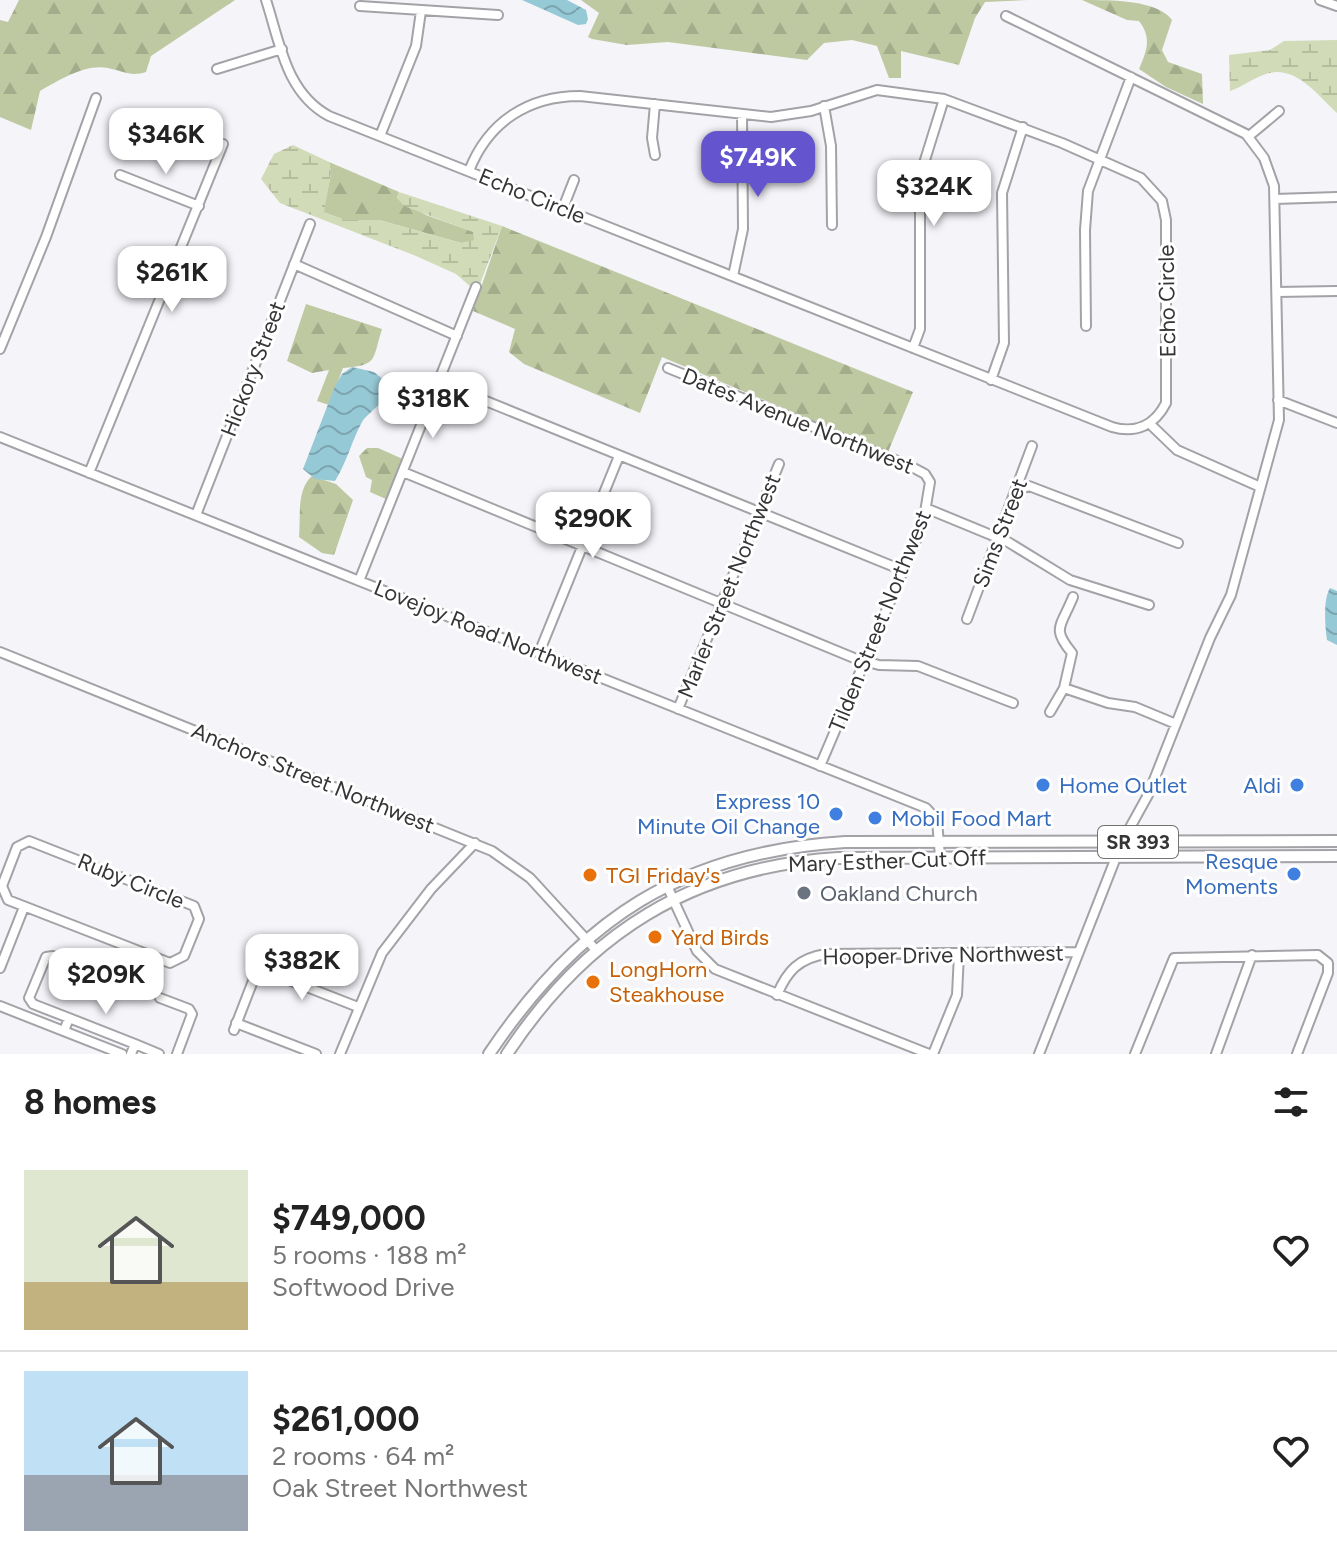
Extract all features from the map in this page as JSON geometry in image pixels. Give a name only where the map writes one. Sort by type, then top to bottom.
[{"type":"main road","points":[[1296,841],[1296,856]]},
{"type":"main road","name":"Mary Esther Cut Off","points":[[489,1054],[531,995],[587,939],[667,886],[720,864],[774,850],[845,842],[1337,841]]},
{"type":"main road","points":[[774,850],[777,864]]},
{"type":"main road","name":"Mary Esther Cut Off","points":[[507,1054],[546,999],[596,950],[632,922],[714,881],[777,864],[838,858],[1337,856]]},
{"type":"street","name":"Echo Circle","points":[[266,0],[293,82],[307,101],[329,116],[1119,429],[1150,424],[1161,412],[1168,392],[1165,209],[1148,183],[1023,127],[944,99],[882,89],[860,92],[824,106],[784,116],[580,96],[542,100],[514,112],[498,125],[478,151],[469,171]]},
{"type":"street","points":[[1320,0],[1337,6]]},
{"type":"street","points":[[360,6],[498,15]]},
{"type":"street","points":[[380,136],[416,46],[421,11]]},
{"type":"street","points":[[1006,16],[1249,136],[1269,168],[1275,199],[1278,400],[1275,440],[1258,486],[1231,595],[1148,795],[1122,842],[1039,1054]]},
{"type":"street","points":[[217,69],[282,49]]},
{"type":"street","points":[[1086,326],[1086,206],[1131,77]]},
{"type":"street","points":[[0,349],[46,237],[96,98]]},
{"type":"street","points":[[913,348],[920,329],[920,176],[944,99]]},
{"type":"street","points":[[655,104],[652,138],[655,155]]},
{"type":"street","points":[[824,106],[831,146],[832,225]]},
{"type":"street","points":[[1249,136],[1279,111]]},
{"type":"street","points":[[733,276],[743,229],[742,114]]},
{"type":"street","points":[[991,380],[1004,343],[1002,193],[1023,127]]},
{"type":"street","points":[[89,473],[223,144]]},
{"type":"street","points":[[120,175],[199,206]]},
{"type":"street","points":[[563,208],[574,180]]},
{"type":"street","points":[[1275,199],[1337,197]]},
{"type":"street","name":"Hickory Street","points":[[196,515],[310,224]]},
{"type":"street","points":[[294,264],[457,336]]},
{"type":"street","points":[[359,581],[476,287]]},
{"type":"street","points":[[1277,292],[1337,291]]},
{"type":"street","name":"Dates Avenue Northwest","points":[[668,368],[840,437],[926,476]]},
{"type":"street","points":[[439,382],[902,570]]},
{"type":"street","points":[[1278,400],[1337,423]]},
{"type":"street","points":[[1150,424],[1177,450],[1258,486]]},
{"type":"street","name":"Lovejoy Road Northwest","points":[[0,437],[926,808],[937,820],[940,857]]},
{"type":"street","name":"Sims Street","points":[[967,619],[1032,446]]},
{"type":"street","points":[[539,653],[619,456]]},
{"type":"street","name":"Marler Street Northwest","points":[[678,709],[779,464]]},
{"type":"street","points":[[403,472],[864,661],[918,666],[1013,703]]},
{"type":"street","name":"Tilden Street Northwest","points":[[820,766],[928,509],[931,487],[926,476]]},
{"type":"street","points":[[1017,490],[1029,486],[1178,543]]},
{"type":"street","points":[[928,509],[997,536],[1070,580],[1149,605]]},
{"type":"street","points":[[1050,712],[1064,688],[1072,653],[1060,641],[1059,634],[1073,597]]},
{"type":"street","name":"Anchors Street Northwest","points":[[0,652],[475,843],[520,869],[596,950]]},
{"type":"street","points":[[1064,688],[1108,703],[1135,707],[1176,724]]},
{"type":"street","name":"Ruby Circle","points":[[29,841],[191,904],[199,919],[184,956],[170,963],[24,907],[8,900],[2,889],[17,847],[29,841]]},
{"type":"street","points":[[340,1054],[373,970],[414,909],[475,843]]},
{"type":"street","points":[[667,886],[697,951],[708,964],[726,975],[931,1054],[957,995],[959,954]]},
{"type":"street","points":[[0,968],[24,907]]},
{"type":"street","name":"Hooper Drive Northwest","points":[[777,995],[794,967],[815,956],[1079,952]]},
{"type":"street","points":[[1216,1054],[1252,955]]},
{"type":"street","points":[[1135,1054],[1174,958],[1318,955],[1328,963],[1328,973],[1297,1054]]},
{"type":"street","points":[[79,966],[53,956],[46,957],[29,998],[33,1004],[159,1054]]},
{"type":"street","points":[[316,1054],[235,1026],[258,968],[358,1007]]},
{"type":"street","points":[[160,998],[189,1009],[192,1014],[177,1054]]},
{"type":"street","points":[[0,1006],[122,1054]]},
{"type":"street","points":[[64,1031],[69,1018]]},
{"type":"street","points":[[131,1054],[135,1044]]},
{"type":"green space","points":[[19,0],[235,0],[151,56],[146,72],[131,74],[108,68],[90,68],[40,91],[31,130],[0,117],[0,20],[8,22]]},
{"type":"green space","points":[[581,0],[1028,0],[985,2],[975,18],[959,65],[901,51],[901,78],[889,78],[877,46],[852,40],[824,43],[807,60],[668,42],[627,45],[592,39],[588,37],[599,13]]},
{"type":"green space","points":[[1082,0],[1133,2],[1165,13],[1172,20],[1162,50],[1168,62],[1202,74],[1203,104],[1166,87],[1139,69],[1147,44],[1146,33],[1139,21],[1127,20]]},
{"type":"green space","points":[[1337,40],[1337,113],[1304,82],[1285,73],[1263,75],[1230,91],[1229,55],[1270,50],[1284,41]]},
{"type":"green space","points":[[293,145],[329,162],[331,173],[324,212],[345,220],[379,220],[461,243],[474,240],[473,232],[404,206],[397,198],[399,192],[502,226],[480,285],[474,283],[472,288],[456,274],[416,256],[280,203],[261,179],[274,154]]},
{"type":"green space","points":[[329,162],[399,192],[397,198],[426,215],[474,232],[475,241],[461,243],[379,220],[345,220],[323,212],[331,174]]},
{"type":"green space","points":[[502,226],[913,392],[888,452],[662,357],[640,413],[524,364],[509,352],[515,329],[473,311]]},
{"type":"green space","points":[[306,304],[382,329],[374,355],[368,363],[343,368],[329,405],[317,401],[329,370],[312,373],[287,361]]},
{"type":"green space","points":[[367,448],[378,448],[405,460],[388,500],[370,492],[372,480],[366,477],[359,456]]},
{"type":"green space","points":[[312,476],[336,484],[353,500],[334,555],[322,553],[299,537],[301,496]]},
{"type":"water","points":[[522,0],[567,0],[586,10],[588,19],[586,24],[578,25]]},
{"type":"water","points":[[352,367],[374,372],[384,380],[385,394],[362,422],[335,481],[315,479],[303,469],[335,386],[342,374]]},
{"type":"water","points":[[1330,588],[1337,591],[1337,645],[1327,640],[1326,634],[1325,606]]},
{"type":"place","name":"Home Outlet","points":[[1043,785]]},
{"type":"place","name":"Aldi","points":[[1297,785]]},
{"type":"place","name":"Express 10 Minute Oil Change","points":[[836,814]]},
{"type":"place","name":"Mobil Food Mart","points":[[875,818]]},
{"type":"place","name":"Resque Moments","points":[[1294,874]]},
{"type":"place","name":"TGI Friday's","points":[[590,875]]},
{"type":"place","name":"Oakland Church","points":[[804,893]]},
{"type":"place","name":"Yard Birds","points":[[655,937]]},
{"type":"place","name":"LongHorn Steakhouse","points":[[593,982]]}]
